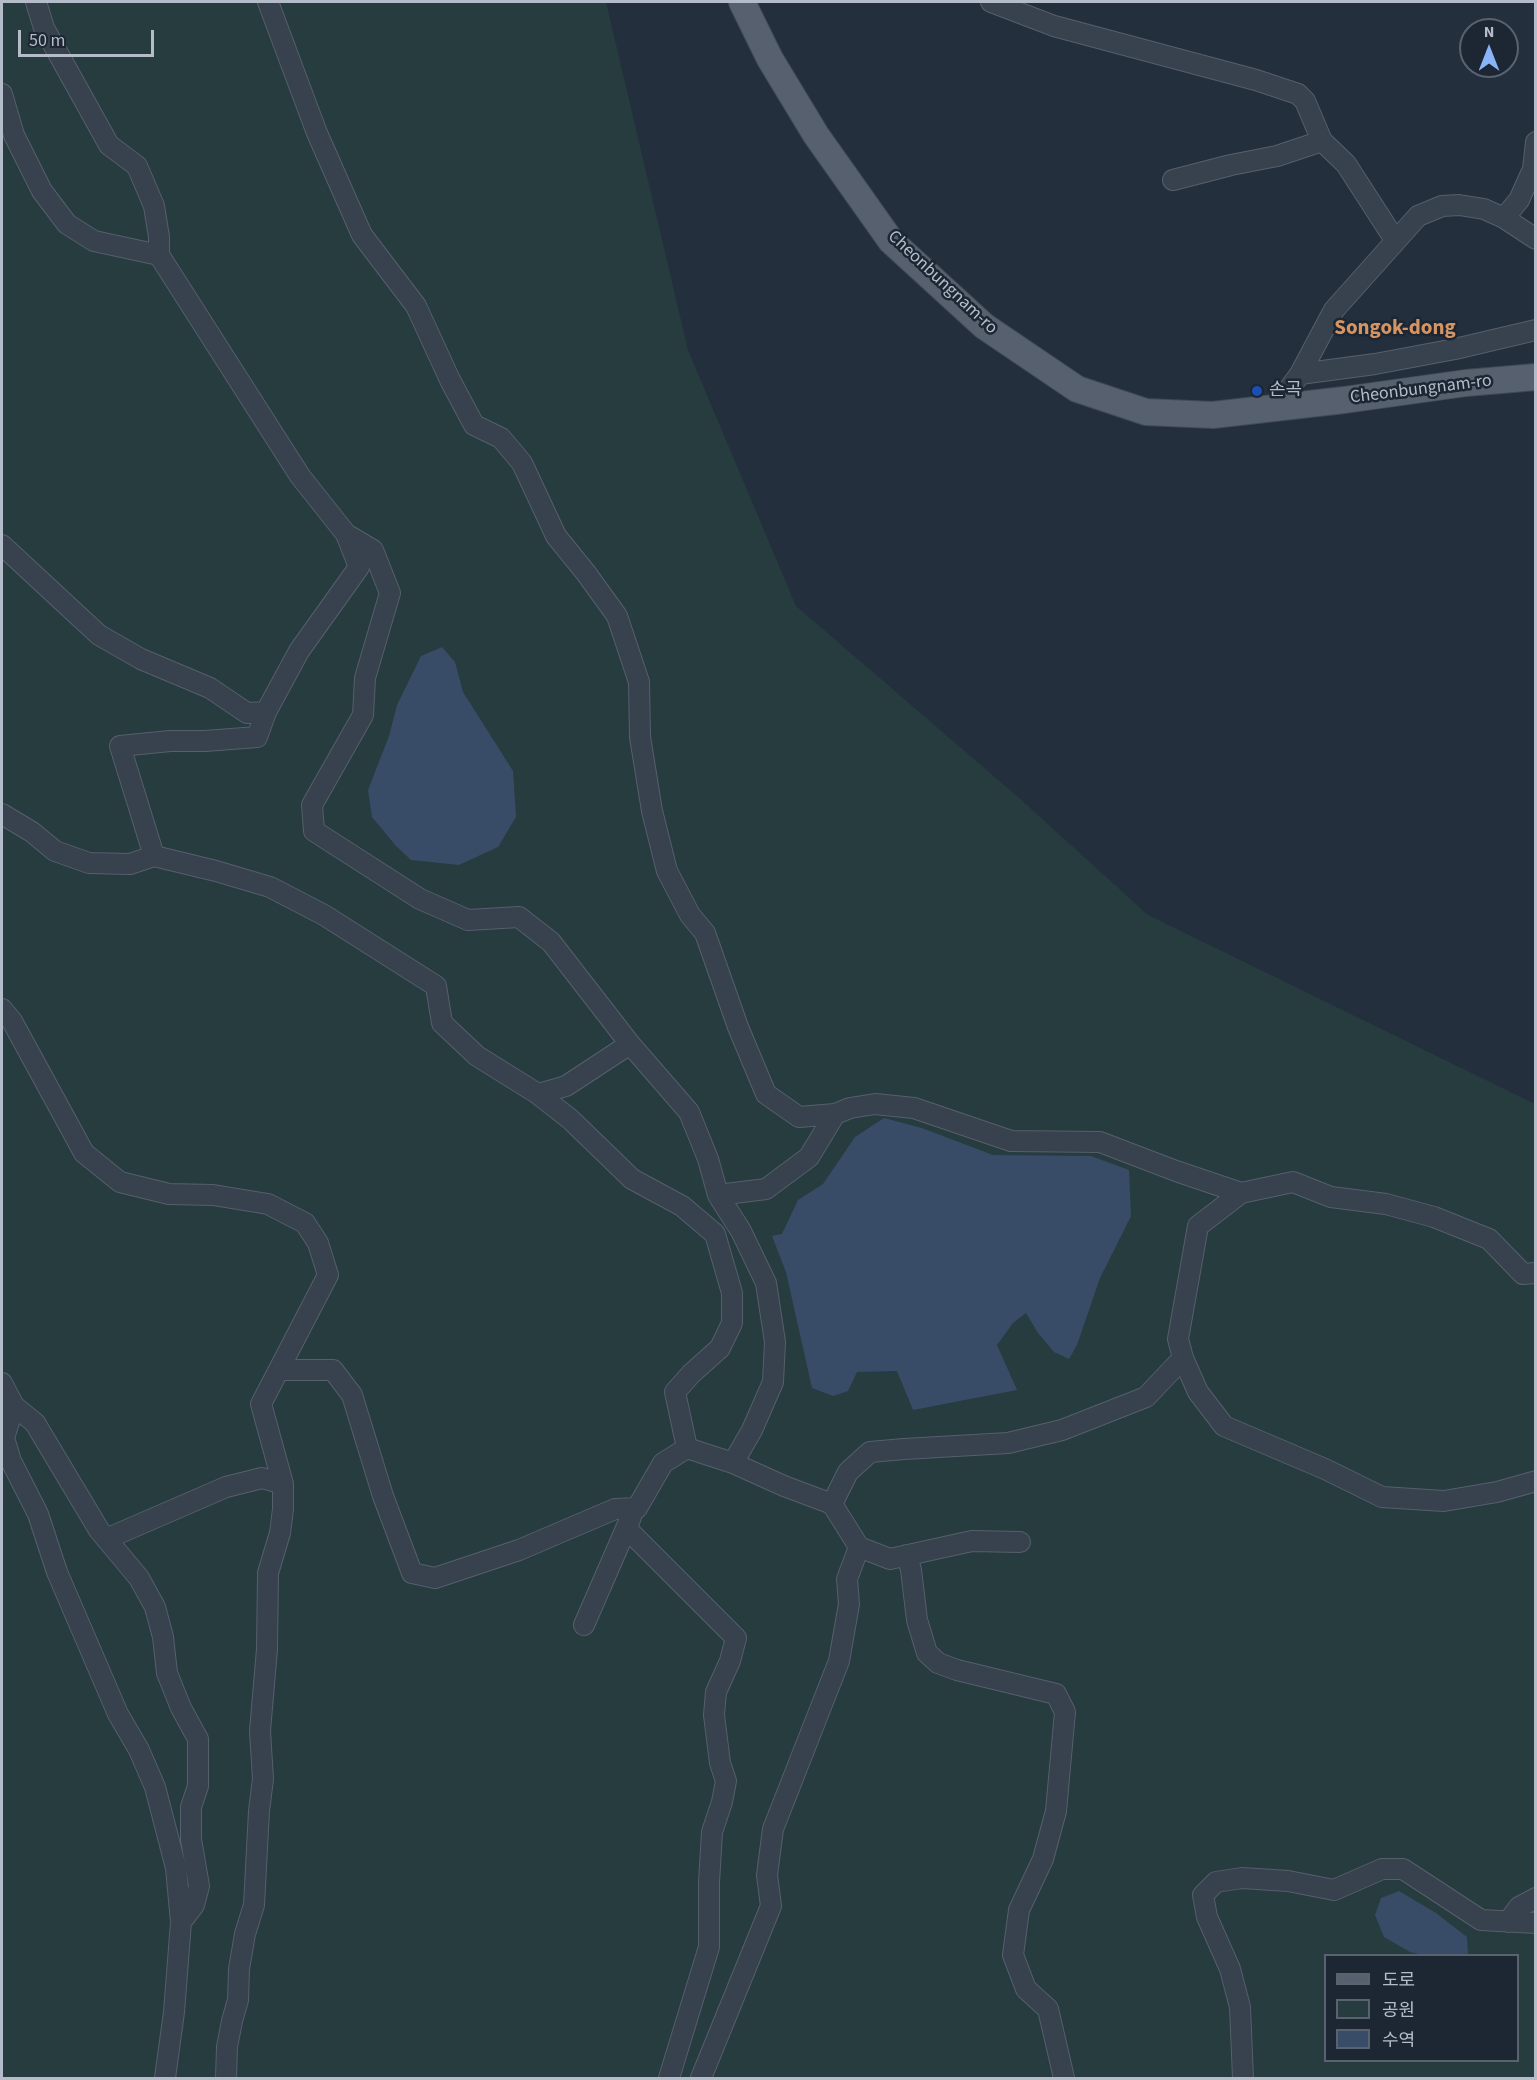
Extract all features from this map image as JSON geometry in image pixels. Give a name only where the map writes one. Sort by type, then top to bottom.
[{"type":"main road","name":"Cheonbungnam-ro","points":[[742,2],[770,59],[816,135],[891,241],[984,326],[1077,389],[1146,412],[1213,414],[1466,383],[1536,378]]},
{"type":"street","points":[[36,2],[44,28],[109,145],[137,166],[154,206],[159,237],[159,255],[300,476],[346,534],[359,567],[299,651],[267,712],[257,737],[120,746],[154,856]]},
{"type":"street","points":[[268,2],[317,133],[362,235],[416,306],[450,380],[474,425],[501,438],[522,464],[556,536],[617,616],[639,682],[640,737],[651,811],[667,871],[690,915],[705,933],[738,1027],[766,1094],[800,1117],[835,1114],[850,1108],[875,1104],[914,1108],[1011,1141],[1100,1142],[1241,1193]]},
{"type":"street","points":[[991,2],[1054,26],[1256,80],[1298,94],[1305,101],[1322,141],[1346,164],[1395,240]]},
{"type":"street","points":[[2,94],[18,144],[42,191],[67,224],[94,241],[159,255]]},
{"type":"street","points":[[1173,180],[1276,156],[1322,141]]},
{"type":"street","points":[[1504,218],[1519,200],[1533,169],[1536,142]]},
{"type":"street","points":[[1275,408],[1300,374],[1334,310],[1418,216],[1442,206],[1459,205],[1484,209],[1504,218],[1536,239]]},
{"type":"street","points":[[1300,374],[1386,362],[1536,330]]},
{"type":"street","points":[[346,534],[373,550],[390,593],[365,678],[363,715],[312,805],[314,831],[420,899],[468,920],[519,917],[551,942],[630,1044],[689,1112],[708,1159],[718,1195],[741,1231],[766,1283],[775,1342],[773,1382],[752,1430],[733,1463]]},
{"type":"street","points":[[2,544],[99,635],[141,659],[210,688],[247,713],[267,712]]},
{"type":"street","points":[[2,814],[32,832],[56,851],[89,863],[130,864],[154,856],[270,886],[333,920],[436,986],[442,1023],[477,1056],[538,1094],[570,1119],[632,1179],[682,1206],[715,1234],[732,1293],[732,1323],[720,1348],[675,1392],[687,1448]]},
{"type":"street","points":[[2,1009],[12,1022],[84,1153],[120,1182],[168,1194],[213,1195],[268,1204],[305,1223],[318,1243],[328,1275],[261,1404],[283,1484],[283,1509],[280,1533],[268,1573],[267,1649],[260,1731],[263,1779],[254,1905],[245,1934],[239,1970],[238,2000],[227,2047],[226,2079]]},
{"type":"street","points":[[538,1094],[566,1086],[630,1044]]},
{"type":"street","points":[[718,1195],[766,1189],[809,1157],[835,1114]]},
{"type":"street","points":[[1536,1273],[1523,1274],[1489,1239],[1434,1217],[1386,1204],[1331,1197],[1293,1182],[1241,1193],[1198,1226],[1178,1339],[1183,1358],[1198,1392],[1224,1426],[1382,1497],[1444,1501],[1497,1492],[1536,1481]]},
{"type":"street","points":[[832,1504],[848,1472],[870,1452],[1008,1443],[1062,1430],[1146,1397],[1183,1358]]},
{"type":"street","points":[[280,1370],[333,1370],[352,1395],[383,1496],[412,1573],[435,1578],[519,1550],[615,1509],[637,1508]]},
{"type":"street","points":[[2,1383],[14,1406],[35,1423],[99,1530],[139,1578],[155,1607],[163,1637],[167,1673],[181,1708],[198,1739],[198,1786],[191,1807],[191,1839],[200,1886],[195,1905],[181,1922]]},
{"type":"street","points":[[14,1406],[4,1438],[11,1461],[38,1514],[57,1572],[118,1714],[139,1750],[155,1787],[176,1868],[181,1922],[174,2012],[165,2079]]},
{"type":"street","points":[[687,1448],[733,1463],[832,1504],[859,1547],[890,1559],[972,1541],[1020,1542]]},
{"type":"street","points":[[584,1625],[626,1528],[663,1463],[687,1448]]},
{"type":"street","points":[[106,1539],[226,1486],[262,1478],[283,1484]]},
{"type":"street","points":[[626,1528],[736,1638],[730,1661],[716,1692],[714,1715],[720,1763],[726,1781],[712,1832],[709,1947],[669,2079]]},
{"type":"street","points":[[701,2079],[771,1906],[766,1875],[773,1829],[838,1661],[849,1604],[848,1579],[859,1547]]},
{"type":"street","points":[[907,1555],[911,1570],[916,1620],[927,1653],[938,1663],[957,1670],[1056,1694],[1065,1712],[1056,1811],[1043,1858],[1019,1910],[1014,1955],[1026,1989],[1048,2009],[1064,2079]]},
{"type":"street","points":[[1243,2079],[1240,2007],[1230,1969],[1208,1917],[1203,1895],[1216,1882],[1242,1878],[1288,1881],[1334,1890],[1382,1869],[1403,1869],[1481,1920],[1536,1923]]},
{"type":"street","points":[[1508,1922],[1519,1906],[1536,1898]]},
{"type":"green space","points":[[2,2],[606,2],[688,350],[796,606],[1017,796],[1148,915],[1535,1104],[1535,2078],[2,2078]]},
{"type":"water","points":[[442,647],[455,662],[463,692],[513,771],[516,817],[498,847],[459,865],[411,860],[372,817],[368,790],[389,736],[397,705],[421,656]]},
{"type":"water","points":[[884,1118],[922,1128],[993,1155],[1091,1156],[1129,1170],[1131,1216],[1100,1278],[1077,1345],[1069,1359],[1054,1352],[1038,1333],[1026,1313],[1013,1323],[997,1345],[1017,1390],[913,1410],[897,1371],[857,1372],[848,1391],[833,1396],[812,1388],[786,1272],[772,1236],[782,1234],[798,1200],[823,1184],[855,1137]]},
{"type":"water","points":[[1399,1891],[1436,1913],[1467,1937],[1468,1954],[1419,1954],[1410,1952],[1384,1937],[1375,1915],[1381,1898]]},
{"type":"place","name":"손곡","points":[[1257,391]]},
{"type":"district","name":"Songok-dong","points":[[1395,329]]}]
